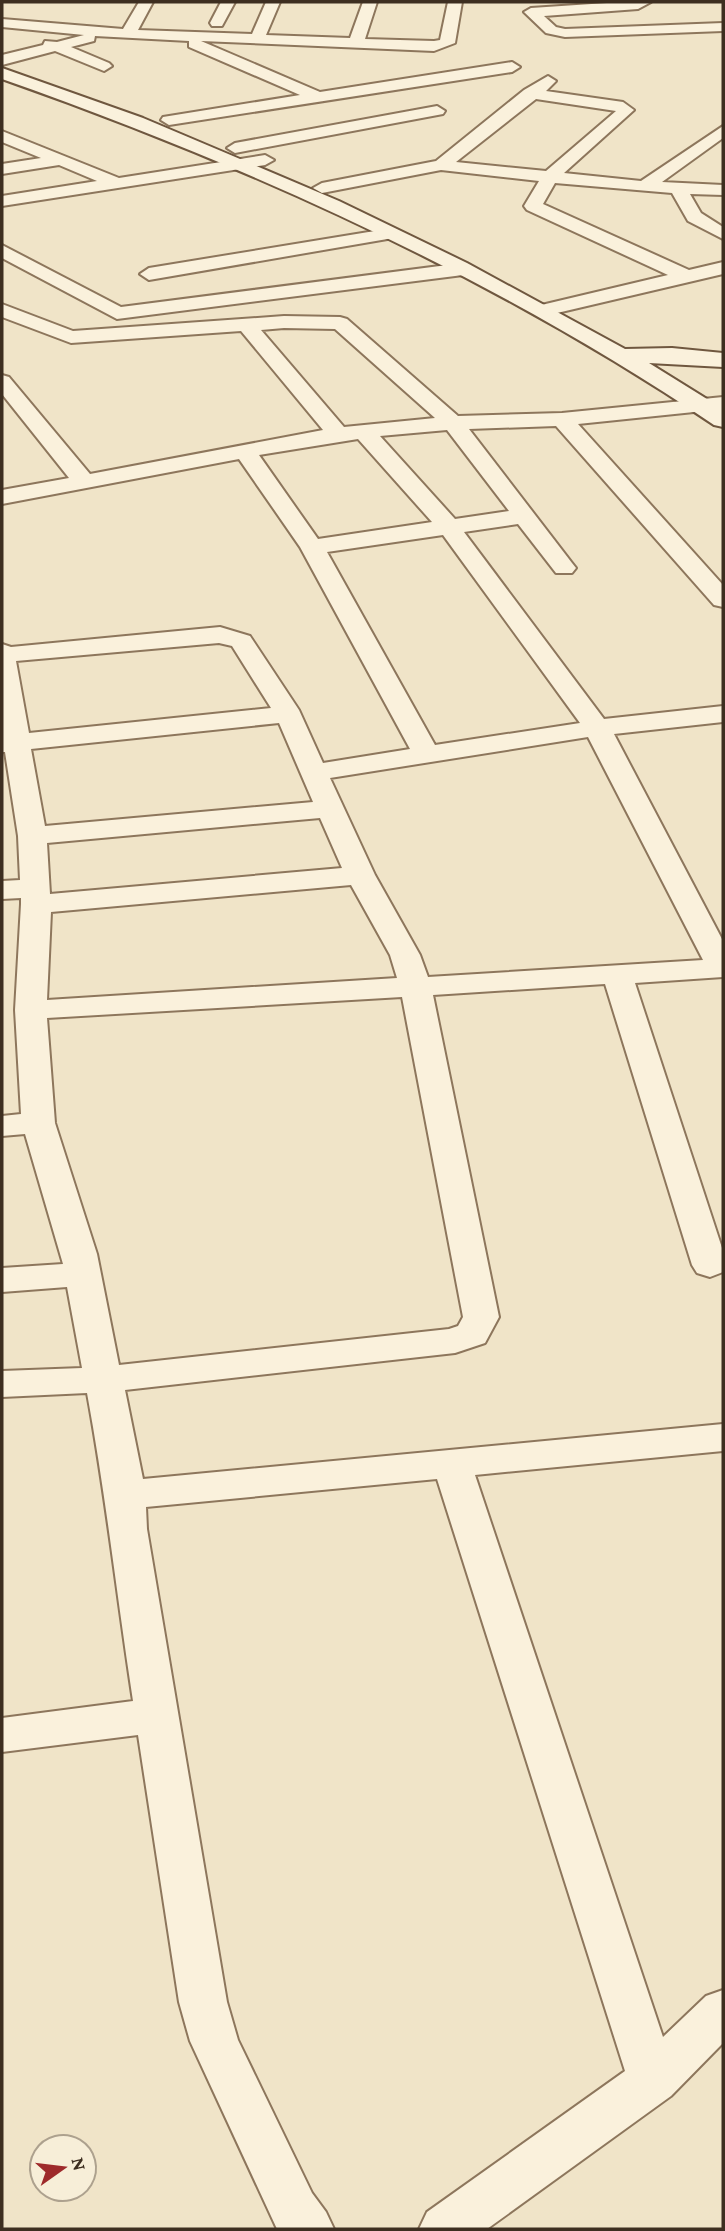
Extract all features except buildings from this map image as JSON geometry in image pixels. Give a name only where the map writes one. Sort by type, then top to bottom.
[{"type":"street","points":[[4,67],[55,46],[120,33],[146,2]]},
{"type":"street","points":[[217,23],[228,2]]},
{"type":"street","points":[[257,39],[273,2]]},
{"type":"street","points":[[354,45],[364,26],[370,2]]},
{"type":"street","points":[[2,24],[354,45],[443,45],[447,43],[455,2]]},
{"type":"street","points":[[644,2],[638,5],[547,6],[531,12],[551,30],[565,33],[723,27]]},
{"type":"street","points":[[80,28],[92,10]]},
{"type":"street","points":[[2,24],[104,66]]},
{"type":"street","points":[[176,36],[318,97]]},
{"type":"street","points":[[4,67],[169,120],[540,311],[624,344],[713,394]]},
{"type":"street","points":[[4,67],[239,156],[265,160],[592,316]]},
{"type":"street","points":[[169,120],[512,67]]},
{"type":"street","points":[[441,165],[552,78]]},
{"type":"street","points":[[530,93],[626,110],[550,177],[533,203],[537,209],[688,277]]},
{"type":"street","points":[[2,201],[117,183],[437,111]]},
{"type":"street","points":[[645,186],[723,131]]},
{"type":"street","points":[[2,136],[117,183]]},
{"type":"street","points":[[693,152],[723,154]]},
{"type":"street","points":[[2,169],[61,159]]},
{"type":"street","points":[[323,188],[441,165],[645,186],[723,190]]},
{"type":"street","points":[[680,188],[682,202],[692,217],[723,234]]},
{"type":"street","points":[[149,274],[393,233]]},
{"type":"street","points":[[2,251],[117,313]]},
{"type":"street","points":[[540,311],[723,268]]},
{"type":"street","points":[[34,324],[463,269]]},
{"type":"street","points":[[4,312],[62,335],[85,337],[246,324],[319,320],[340,323],[453,423],[564,568]]},
{"type":"street","points":[[246,324],[338,434]]},
{"type":"street","points":[[624,344],[672,355],[723,360]]},
{"type":"street","points":[[672,355],[713,394],[723,420]]},
{"type":"street","points":[[2,381],[83,480]]},
{"type":"street","points":[[2,497],[338,434],[453,423],[562,419],[713,394]]},
{"type":"street","points":[[562,419],[723,600]]},
{"type":"street","points":[[31,1010],[723,968],[597,728],[449,527],[364,432]]},
{"type":"street","points":[[244,450],[312,547],[427,755]]},
{"type":"street","points":[[312,547],[524,516]]},
{"type":"street","points":[[2,1384],[102,1380],[455,1341],[472,1334],[481,1317],[415,985],[405,955],[360,875],[288,714],[241,641],[228,636],[2,654],[10,743],[32,836],[24,894],[31,1010],[20,1125],[79,1254],[81,1274],[102,1380],[126,1495],[127,1529],[203,2003],[214,2041],[294,2210],[307,2229]]},
{"type":"street","points":[[10,743],[288,714]]},
{"type":"street","points":[[316,772],[597,728],[723,714]]},
{"type":"street","points":[[32,836],[329,809]]},
{"type":"street","points":[[24,894],[360,875]]},
{"type":"street","points":[[617,974],[710,1265]]},
{"type":"street","points":[[2,1280],[81,1274]]},
{"type":"street","points":[[126,1495],[723,1437]]},
{"type":"street","points":[[452,1464],[653,2080]]},
{"type":"street","points":[[2,1735],[157,1715]]},
{"type":"street","points":[[445,2229],[653,2080],[723,2011]]}]
